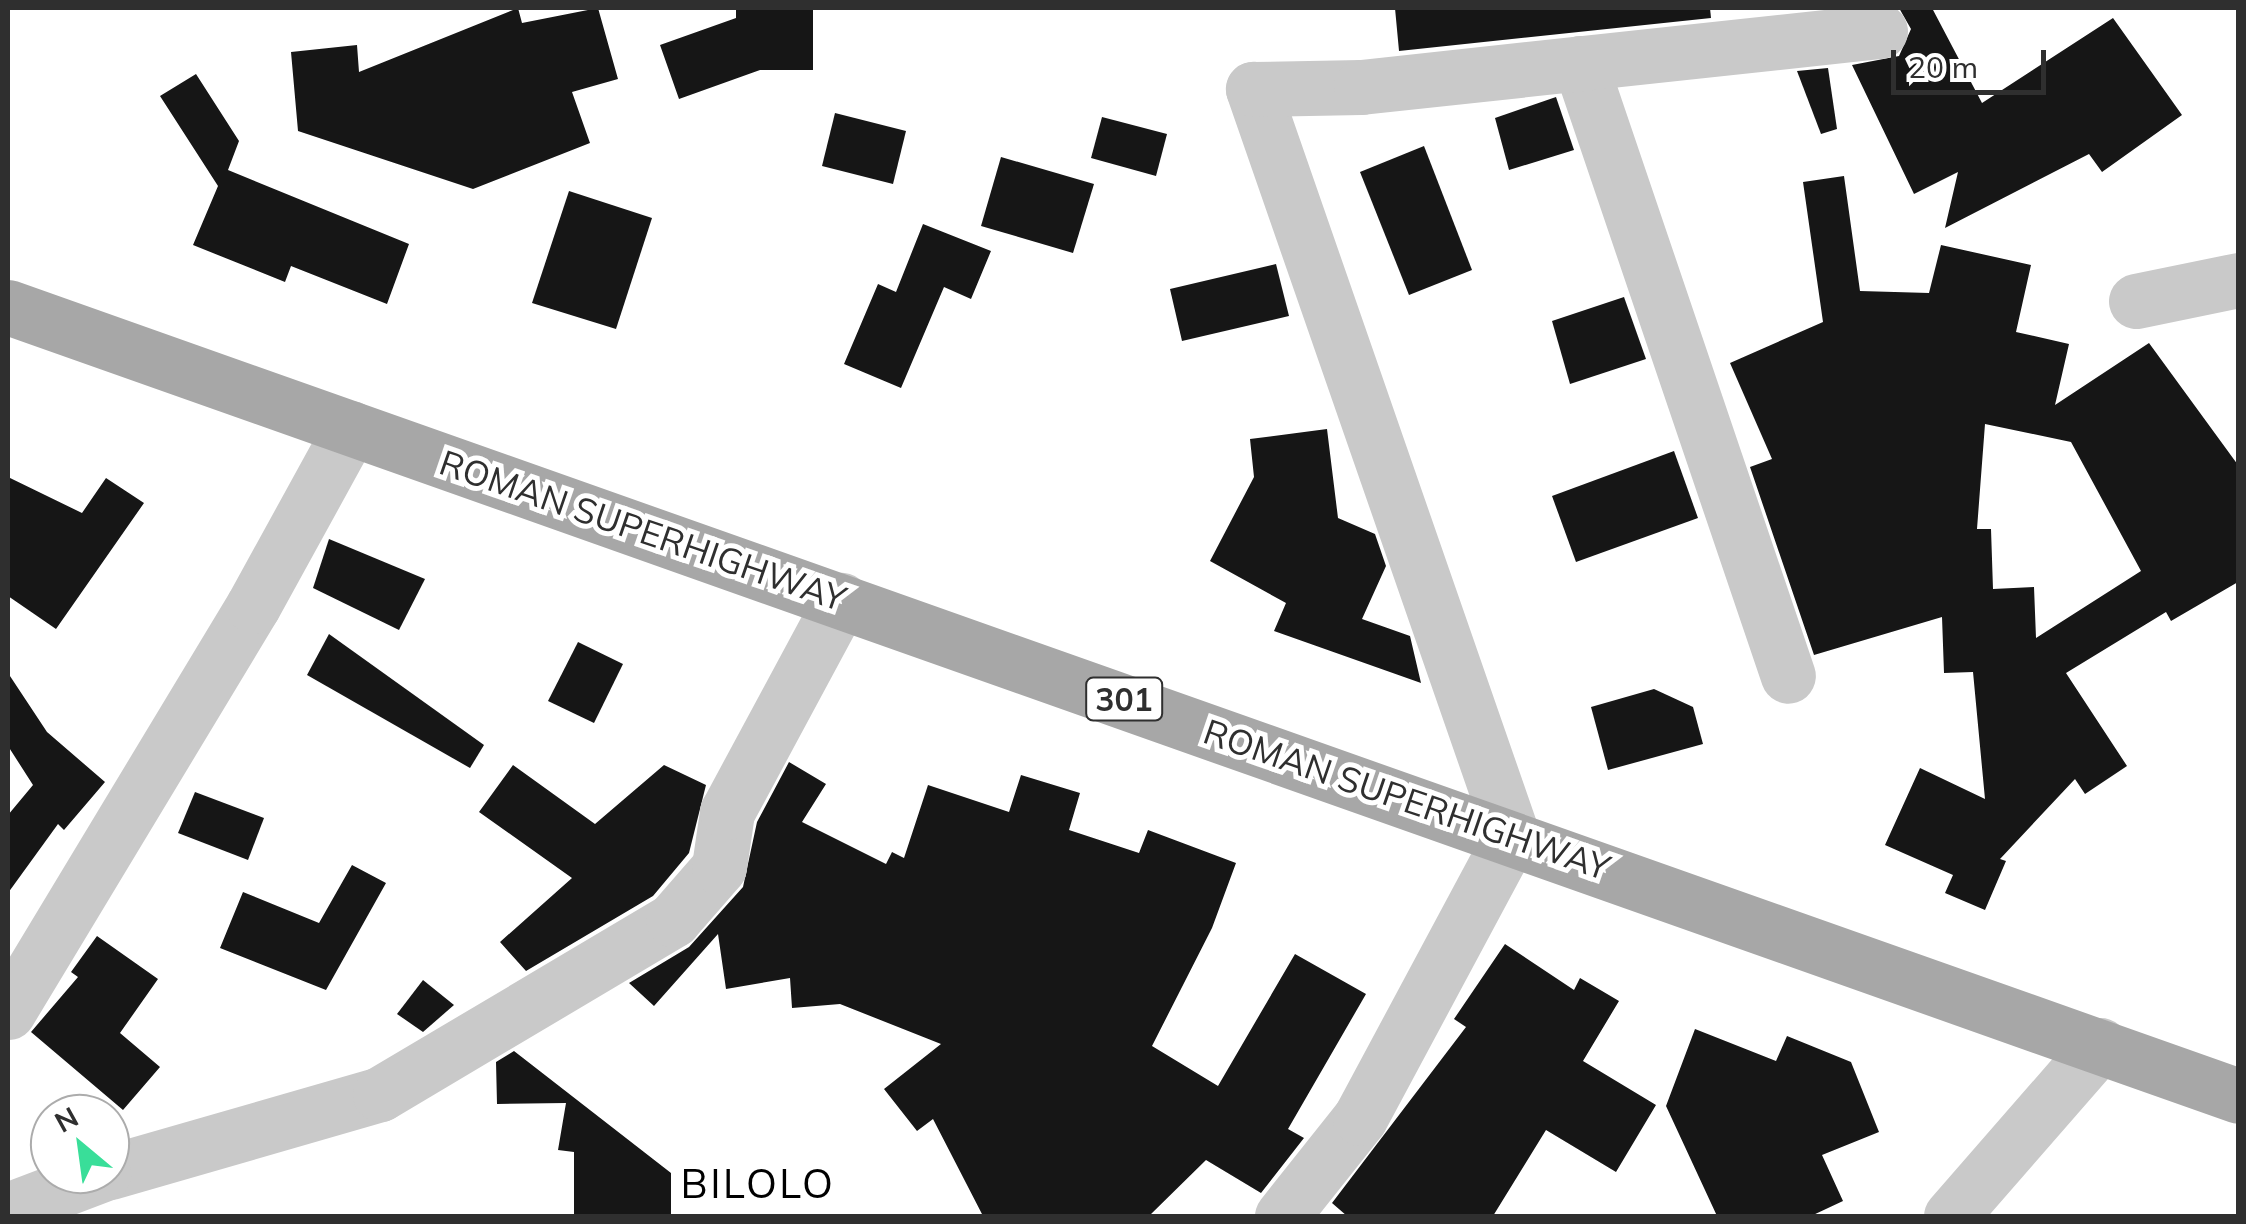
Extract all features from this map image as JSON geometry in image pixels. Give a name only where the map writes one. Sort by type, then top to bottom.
[{"type":"main road","name":"ROMAN SUPERHIGHWAY","points":[[8,307],[1512,835],[2238,1096]]},
{"type":"street","points":[[1307,1208],[1360,1118],[1512,835],[1253,89],[1361,86],[1880,31]]},
{"type":"street","points":[[1580,63],[1788,676]]},
{"type":"street","points":[[2136,301],[2238,280]]},
{"type":"street","points":[[8,1012],[253,606],[352,428]]},
{"type":"street","points":[[130,1166],[380,1094],[673,920],[719,867],[728,812],[841,600]]},
{"type":"street","points":[[1952,1216],[2100,1046]]},
{"type":"building","points":[[518,8],[522,23],[598,8],[618,79],[572,92],[590,143],[473,189],[298,131],[291,52],[357,45],[359,72]]},
{"type":"building","points":[[736,8],[813,8],[813,70],[760,70],[679,99],[660,45],[736,18]]},
{"type":"building","points":[[1395,8],[1710,8],[1711,18],[1399,51]]},
{"type":"building","points":[[1899,8],[1932,8],[1982,103],[2113,18],[2182,115],[2102,172],[2089,154],[1945,228],[1958,172],[1914,194],[1852,65],[1899,56],[1911,29]]},
{"type":"building","points":[[1828,68],[1837,129],[1821,134],[1797,71]]},
{"type":"building","points":[[196,74],[239,141],[228,170],[409,244],[387,304],[291,266],[285,282],[193,245],[218,186],[160,96]]},
{"type":"building","points":[[1556,97],[1574,150],[1509,170],[1495,118]]},
{"type":"building","points":[[835,113],[906,131],[893,184],[822,166]]},
{"type":"building","points":[[1102,117],[1167,134],[1156,176],[1091,158]]},
{"type":"building","points":[[1424,146],[1472,270],[1409,295],[1360,172]]},
{"type":"building","points":[[1001,157],[1094,184],[1073,253],[981,226]]},
{"type":"building","points":[[1844,176],[1860,291],[1929,293],[1941,245],[2031,265],[2016,332],[2069,344],[2055,405],[2149,343],[2238,465],[2238,582],[2171,621],[2166,612],[2066,673],[2127,766],[2085,794],[2075,779],[2000,859],[2006,861],[1985,910],[1945,893],[1953,875],[1885,845],[1920,768],[1985,799],[1973,672],[1944,673],[1942,617],[1814,655],[1750,467],[1772,459],[1730,363],[1823,322],[1803,182]],"holes":[[[1985,424],[2071,442],[2141,571],[2036,638],[2034,587],[1993,589],[1991,529],[1977,529]]]},
{"type":"building","points":[[569,191],[652,218],[616,329],[532,303]]},
{"type":"building","points":[[923,224],[991,251],[971,299],[944,287],[901,388],[844,364],[878,284],[896,292]]},
{"type":"building","points":[[1276,264],[1289,316],[1182,341],[1170,289]]},
{"type":"building","points":[[1624,297],[1646,359],[1570,384],[1552,321]]},
{"type":"building","points":[[1327,429],[1338,518],[1375,534],[1386,566],[1362,619],[1410,636],[1421,683],[1274,631],[1286,603],[1210,561],[1254,477],[1250,439]]},
{"type":"building","points":[[1674,451],[1698,518],[1576,562],[1552,496]]},
{"type":"building","points":[[8,477],[82,513],[106,478],[144,503],[56,629],[8,596]]},
{"type":"building","points":[[329,539],[425,579],[399,630],[313,588]]},
{"type":"building","points":[[329,634],[484,745],[470,768],[307,675]]},
{"type":"building","points":[[578,642],[623,664],[594,723],[548,701]]},
{"type":"building","points":[[8,673],[47,732],[105,782],[64,830],[58,824],[8,893],[8,815],[33,785],[8,746]]},
{"type":"building","points":[[1654,689],[1693,707],[1703,744],[1608,770],[1591,707]]},
{"type":"building","points":[[789,762],[826,784],[802,822],[886,864],[892,852],[904,858],[928,785],[1009,812],[1021,775],[1080,793],[1069,830],[1139,853],[1148,830],[1236,863],[1212,928],[1152,1046],[1218,1086],[1295,954],[1366,994],[1288,1129],[1304,1138],[1261,1193],[1206,1160],[1149,1216],[983,1216],[933,1119],[917,1131],[884,1089],[941,1044],[840,1004],[792,1008],[790,978],[726,989],[718,934],[654,1006],[629,983],[689,947],[743,887],[757,822]]},
{"type":"building","points":[[513,765],[595,824],[664,765],[706,785],[689,853],[653,896],[526,971],[500,942],[572,878],[479,812]]},
{"type":"building","points":[[195,792],[264,818],[248,860],[178,833]]},
{"type":"building","points":[[352,865],[386,883],[326,990],[220,948],[243,892],[319,923]]},
{"type":"building","points":[[97,936],[158,979],[120,1033],[160,1067],[130,1102],[130,1094],[104,1094],[31,1032],[78,977],[71,972]]},
{"type":"building","points":[[1505,944],[1574,990],[1580,978],[1619,1001],[1583,1061],[1656,1105],[1616,1172],[1546,1130],[1493,1216],[1347,1216],[1332,1203],[1466,1027],[1454,1019]]},
{"type":"building","points":[[423,980],[454,1005],[423,1032],[397,1014]]},
{"type":"building","points":[[1695,1029],[1776,1061],[1787,1036],[1851,1062],[1879,1132],[1822,1155],[1843,1201],[1811,1216],[1717,1216],[1666,1106]]},
{"type":"building","points":[[514,1051],[671,1173],[671,1216],[574,1216],[574,1152],[558,1150],[566,1103],[497,1104],[496,1062]]},
{"type":"district","name":"BILOLO","points":[[758,1183]]}]
